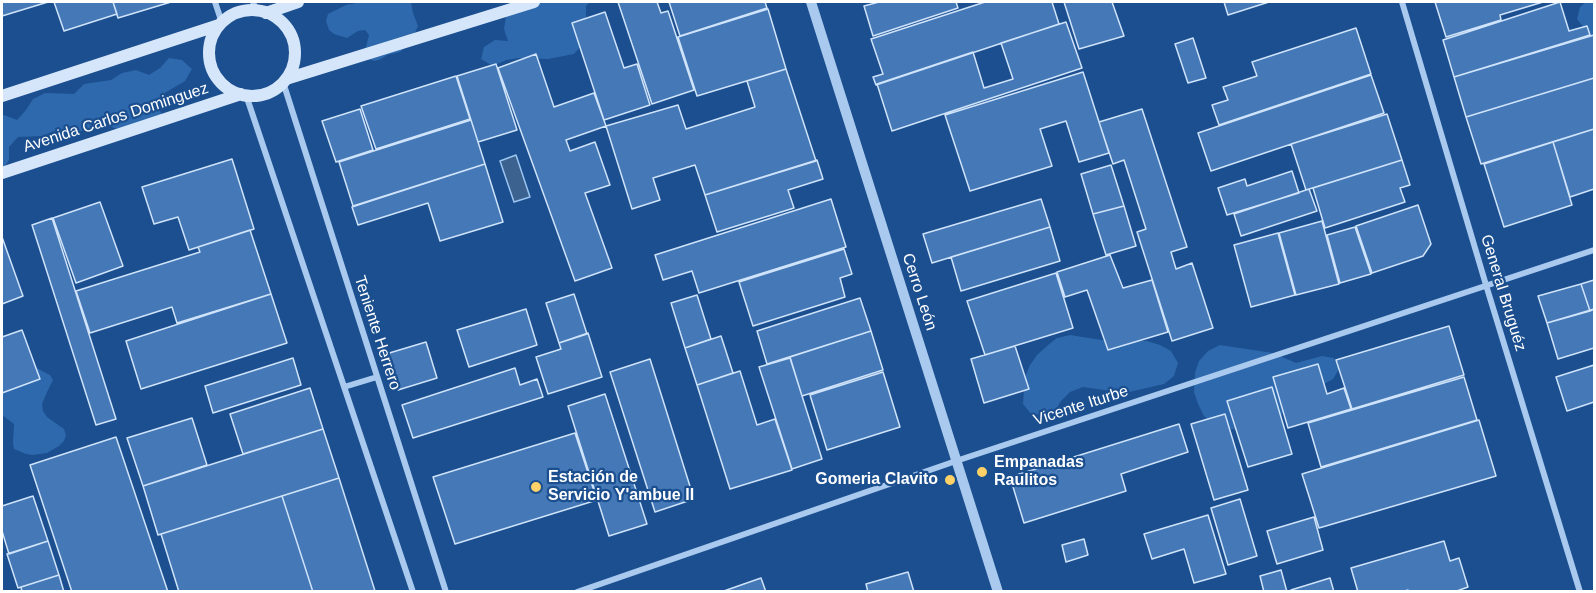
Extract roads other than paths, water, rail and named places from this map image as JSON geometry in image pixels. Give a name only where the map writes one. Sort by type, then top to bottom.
[{"type":"main road","points":[[2,96],[220,24],[240,12],[298,2]]},
{"type":"main road","points":[[285,80],[534,2]]},
{"type":"main road","points":[[220,24],[209,51],[214,72],[228,88],[243,94],[266,93],[285,80],[295,56],[293,40],[286,26],[280,20],[258,8]]},
{"type":"main road","name":"Avenida Carlos Dominguez","points":[[2,173],[243,94]]},
{"type":"street","points":[[215,2],[220,24]]},
{"type":"street","name":"Cerro León","points":[[811,2],[998,591]]},
{"type":"street","name":"General Bruguéz","points":[[1402,2],[1580,591]]},
{"type":"street","name":"Teniente Herrero","points":[[285,80],[446,591]]},
{"type":"street","points":[[243,94],[413,591]]},
{"type":"street","name":"Vicente Iturbe","points":[[577,591],[956,461],[1594,250]]},
{"type":"street","points":[[344,387],[377,377]]},
{"type":"place","name":"Empanadas Raulitos","points":[[982,472]]},
{"type":"place","name":"Gomeria Clavito","points":[[950,480]]},
{"type":"place","name":"Estación de Servicio Y'ambue II","points":[[536,487]]}]
